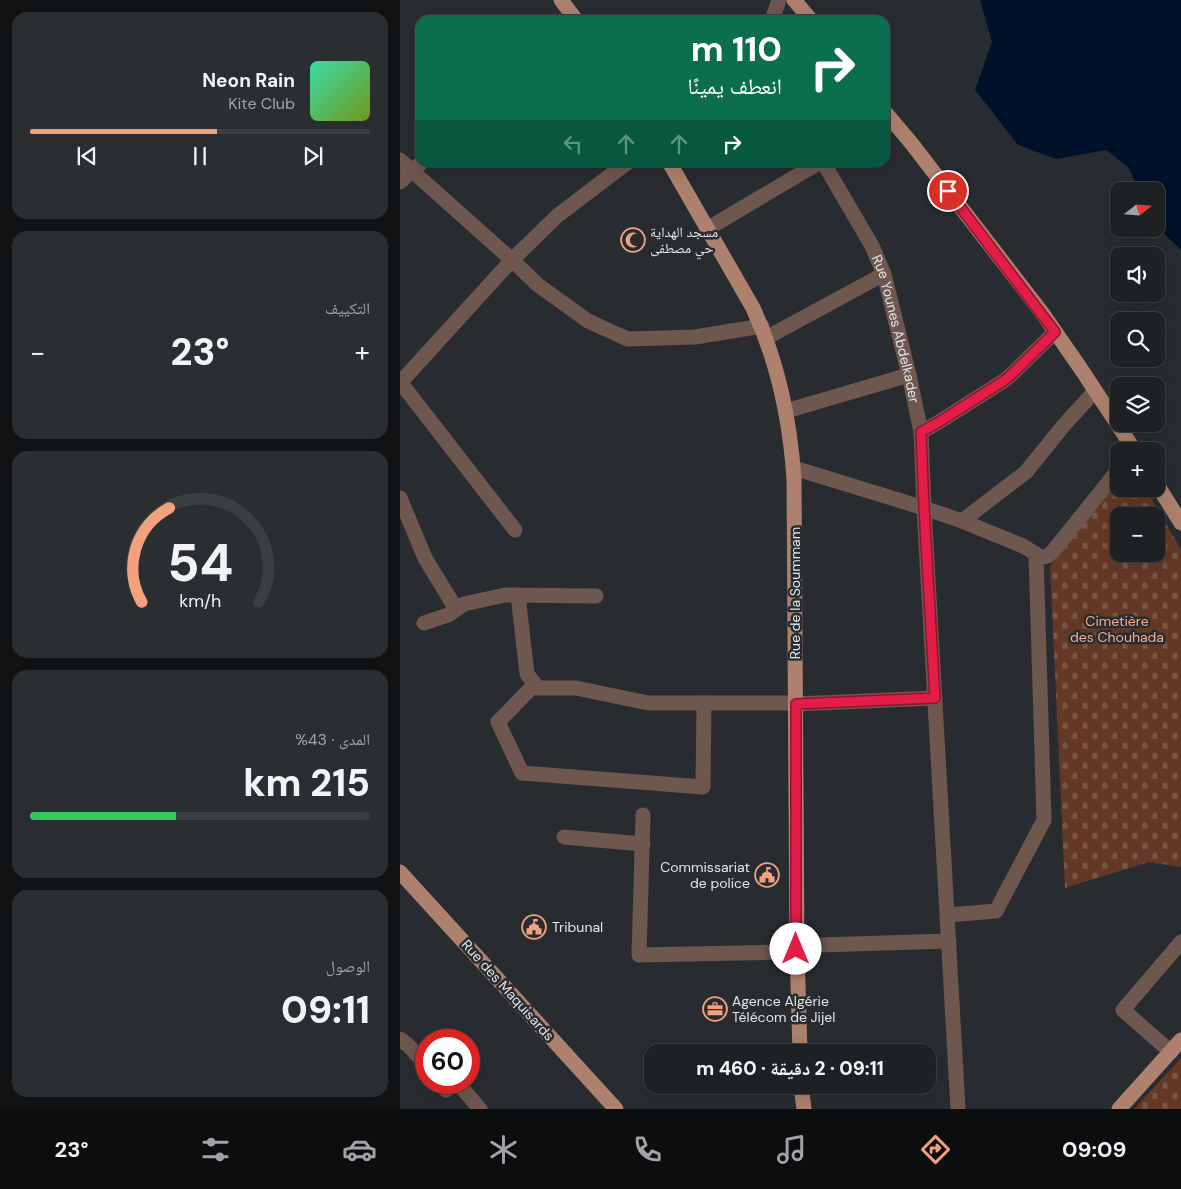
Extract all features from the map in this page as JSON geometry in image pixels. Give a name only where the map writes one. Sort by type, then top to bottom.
[{"type":"main road","points":[[561,0],[572,15]]},
{"type":"main road","points":[[794,0],[806,15]]},
{"type":"main road","points":[[890,118],[936,175],[1055,332],[1128,442]]},
{"type":"main road","name":"Rue de la Soummam","points":[[672,167],[753,308],[764,332],[776,370],[791,438],[794,468],[796,949],[800,1044]]},
{"type":"main road","points":[[1165,497],[1181,522]]},
{"type":"main road","name":"Rue des Maquisards","points":[[400,872],[616,1109]]},
{"type":"main road","points":[[1119,1109],[1181,1040]]},
{"type":"main road","points":[[802,1094],[804,1109]]},
{"type":"street","points":[[774,15],[779,0]]},
{"type":"street","points":[[400,160],[415,166]]},
{"type":"street","points":[[400,182],[417,167],[538,286],[588,321],[628,340],[764,332],[884,274]]},
{"type":"street","points":[[515,530],[400,383],[512,260],[557,216],[621,167]]},
{"type":"street","points":[[707,229],[813,167]]},
{"type":"street","name":"Rue Younes Abdelkader","points":[[825,167],[872,246],[884,274],[921,432],[958,1109]]},
{"type":"street","points":[[921,432],[1005,380],[1055,332]]},
{"type":"street","points":[[786,411],[909,375]]},
{"type":"street","points":[[962,521],[1026,472],[1064,425],[1095,391]]},
{"type":"street","points":[[794,468],[962,521],[1024,546],[1041,557],[1048,556],[1054,550],[1110,480]]},
{"type":"street","points":[[400,498],[426,558],[456,609]]},
{"type":"street","points":[[948,915],[996,911],[1044,820],[1036,554]]},
{"type":"street","points":[[424,623],[448,615],[464,604],[505,595],[596,596]]},
{"type":"street","points":[[518,595],[527,674],[538,688],[576,688],[648,702],[796,704],[935,698]]},
{"type":"street","points":[[535,684],[498,722],[522,773],[703,786],[704,703]]},
{"type":"street","points":[[643,815],[638,955],[782,952],[818,945],[949,941]]},
{"type":"street","points":[[564,837],[643,844]]},
{"type":"street","points":[[1171,1052],[1123,1010],[1181,942]]},
{"type":"street","points":[[400,1039],[415,1053]]},
{"type":"street","points":[[467,1094],[480,1109]]},
{"type":"green space","name":"Cimetière des Chouhada","points":[[1110,492],[1110,497],[1151,497],[1156,507],[1110,507],[1110,562],[1165,562],[1165,522],[1181,550],[1181,867],[1149,862],[1065,888],[1050,566]]},
{"type":"green space","points":[[1181,1058],[1181,1109],[1134,1109]]},
{"type":"water","points":[[980,0],[1181,0],[1181,250],[1165,235],[1165,182],[1136,182],[1128,167],[1106,150],[1056,159],[1018,145],[975,90],[992,42]]},
{"type":"place","name":"مسجد الهداية حي مصطفى","points":[[633,240]]},
{"type":"place","name":"Commissariat de police","points":[[767,875]]},
{"type":"place","name":"Tribunal","points":[[534,927]]},
{"type":"place","name":"Agence Algérie Télécom de Jijel","points":[[715,1009]]},
{"type":"route","points":[[796,949],[796,704],[935,698],[921,432],[1005,380],[1055,332],[948,191]]}]
